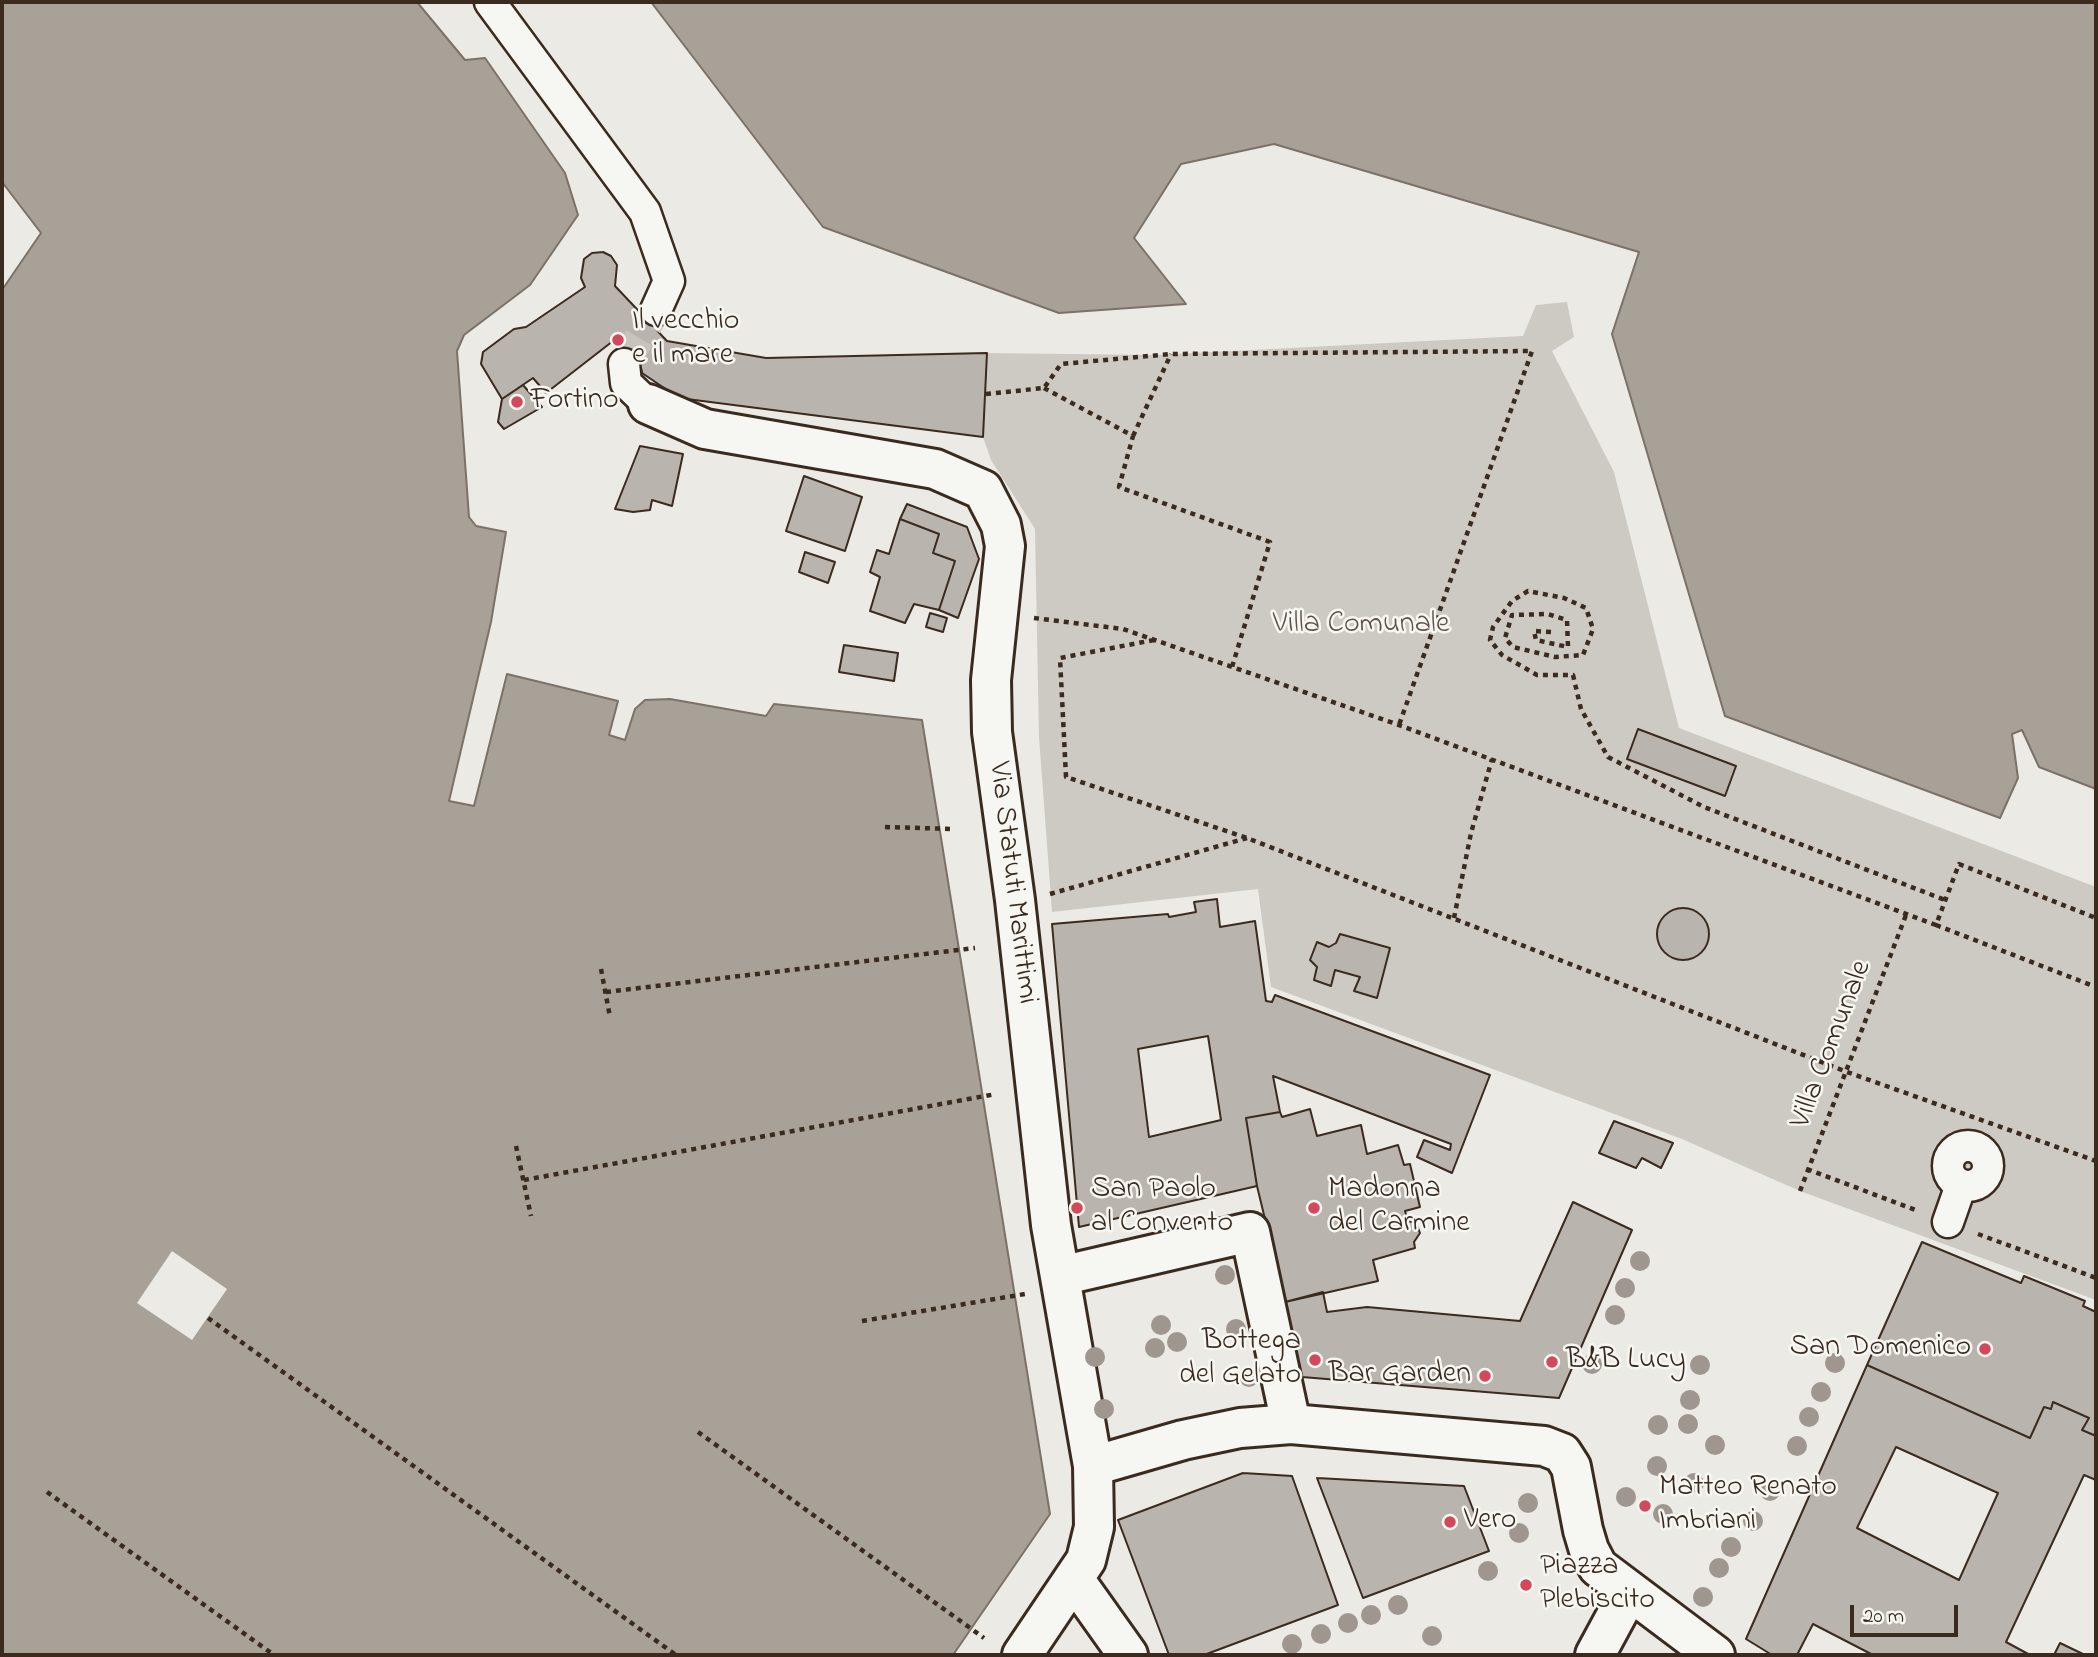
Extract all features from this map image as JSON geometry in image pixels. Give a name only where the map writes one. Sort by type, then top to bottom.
[{"type":"street","points":[[490,2],[645,212],[669,281],[656,310]]},
{"type":"street","name":"Via Statuti Marittimi","points":[[624,364],[626,383],[648,404],[705,429],[917,464],[977,485],[988,497],[1004,538],[991,680],[992,732],[1015,900],[1044,1285],[1093,1466],[1094,1527],[1086,1560],[1022,1655]]},
{"type":"street","points":[[1948,1222],[1961,1185],[1974,1186],[1987,1172],[1987,1159],[1977,1133]]},
{"type":"street","points":[[1044,1285],[1250,1232],[1291,1424]]},
{"type":"street","points":[[1093,1466],[1183,1440],[1240,1428],[1291,1424],[1527,1443],[1562,1453],[1575,1478],[1589,1550],[1598,1567],[1707,1650]]},
{"type":"street","points":[[1074,1579],[1128,1655]]},
{"type":"street","points":[[1595,1655],[1629,1592]]},
{"type":"path","points":[[1044,388],[1061,364],[1171,354],[1532,351],[1399,724]]},
{"type":"path","points":[[1171,354],[1133,436],[1119,487],[1270,542],[1232,667]]},
{"type":"path","points":[[986,394],[1044,388],[1133,436]]},
{"type":"path","points":[[1551,632],[1534,631],[1536,640],[1568,647],[1567,620],[1548,614],[1512,615],[1505,638],[1513,647],[1555,657],[1583,655],[1593,629],[1586,608],[1564,598],[1528,591],[1512,601],[1493,627],[1490,640],[1502,654],[1537,675],[1573,675],[1581,709],[1608,757],[1704,807],[1945,900]]},
{"type":"path","points":[[997,617],[1038,618],[1123,629],[1399,724],[2096,987]]},
{"type":"path","points":[[1154,640],[1060,658],[1066,777],[1247,838],[1454,918],[1847,1072],[1977,1133],[2096,1161]]},
{"type":"path","points":[[1454,918],[1471,833],[1492,759]]},
{"type":"path","points":[[885,827],[954,829]]},
{"type":"path","points":[[1015,900],[1051,894],[1247,838]]},
{"type":"path","points":[[1936,925],[1959,864],[2096,918]]},
{"type":"path","name":"Villa Comunale","points":[[1800,1191],[1906,915]]},
{"type":"path","points":[[606,992],[975,948]]},
{"type":"path","points":[[601,968],[610,1017]]},
{"type":"path","points":[[524,1180],[996,1094]]},
{"type":"path","points":[[516,1146],[531,1216]]},
{"type":"path","points":[[862,1321],[1044,1285]]},
{"type":"path","points":[[208,1318],[676,1655]]},
{"type":"path","points":[[698,1432],[984,1638]]},
{"type":"path","points":[[47,1492],[274,1655]]},
{"type":"green space","name":"Villa Comunale","points":[[1567,302],[1574,337],[1552,351],[1614,472],[1679,728],[2096,887],[2096,1300],[1800,1191],[1682,1139],[1271,987],[1258,889],[1052,912],[1039,737],[1035,529],[991,460],[983,437],[987,353],[1154,355],[1523,336],[1536,305]]},
{"type":"shaded area","points":[[2,2],[417,2],[465,60],[485,58],[565,173],[578,215],[530,285],[464,335],[457,351],[469,517],[476,526],[506,532],[491,622],[449,801],[474,806],[507,674],[618,701],[609,735],[625,740],[635,709],[645,700],[670,699],[766,716],[774,704],[922,720],[1050,1514],[953,1655],[2,1655],[2,290],[41,233],[2,182]]},
{"type":"shaded area","points":[[651,2],[2096,2],[2096,789],[2039,767],[2022,730],[2012,734],[2018,778],[2000,818],[1725,716],[1612,334],[1639,252],[1274,144],[1181,164],[1134,238],[1186,304],[1059,313],[823,227]]},
{"type":"pier","points":[[172,1251],[227,1289],[192,1340],[137,1303]]},
{"type":"building","points":[[603,252],[611,256],[617,265],[615,286],[667,341],[766,358],[987,353],[983,437],[679,398],[642,373],[641,368],[613,341],[546,393],[533,378],[502,399],[481,364],[483,352],[514,329],[526,327],[585,287],[581,278],[584,259],[592,253]]},
{"type":"building","points":[[523,385],[542,407],[504,429],[498,422],[502,399]]},
{"type":"building","points":[[640,446],[683,454],[672,506],[652,500],[650,510],[633,512],[615,509]]},
{"type":"building","points":[[804,476],[862,497],[845,551],[786,531]]},
{"type":"building","points":[[907,504],[967,527],[979,559],[958,618],[939,610],[955,561],[933,553],[939,534],[900,519]]},
{"type":"building","points":[[900,519],[939,534],[933,553],[955,561],[939,610],[914,604],[905,623],[870,611],[880,577],[870,572],[877,550],[889,554]]},
{"type":"building","points":[[805,552],[835,562],[828,583],[799,572]]},
{"type":"building","points":[[930,613],[947,618],[943,632],[926,627]]},
{"type":"building","points":[[844,645],[898,653],[894,681],[839,672]]},
{"type":"building","points":[[1638,729],[1736,766],[1725,796],[1627,759]]},
{"type":"building","points":[[1217,899],[1220,927],[1255,921],[1266,1001],[1272,1002],[1275,995],[1490,1075],[1452,1173],[1417,1157],[1424,1140],[1450,1150],[1451,1144],[1273,1076],[1280,1112],[1246,1118],[1257,1186],[1079,1227],[1052,924],[1168,914],[1169,917],[1196,912],[1194,902]],"holes":[[[1208,1036],[1221,1120],[1149,1137],[1138,1049]]]},
{"type":"building","points":[[1683,908],[1693,910],[1701,916],[1707,924],[1707,944],[1701,952],[1693,958],[1683,960],[1673,958],[1665,952],[1659,944],[1657,934],[1659,924],[1665,916],[1673,910]]},
{"type":"building","points":[[1340,934],[1390,948],[1377,998],[1354,991],[1360,977],[1335,970],[1331,986],[1314,980],[1317,967],[1310,960],[1317,942],[1329,947],[1336,943]]},
{"type":"building","points":[[1310,1109],[1317,1136],[1361,1125],[1367,1154],[1398,1145],[1404,1165],[1410,1164],[1420,1207],[1405,1211],[1408,1221],[1416,1223],[1420,1233],[1414,1242],[1415,1248],[1373,1260],[1378,1281],[1285,1302],[1257,1186],[1246,1118],[1280,1112],[1282,1117]]},
{"type":"building","points":[[1614,1121],[1673,1143],[1661,1168],[1642,1158],[1636,1168],[1599,1153]]},
{"type":"building","points":[[1573,1202],[1632,1230],[1559,1398],[1302,1377],[1285,1302],[1323,1292],[1327,1312],[1367,1307],[1520,1321]]},
{"type":"building","name":"San Domenico","points":[[1922,1242],[2021,1283],[2024,1276],[2085,1301],[2083,1306],[2096,1312],[2096,1436],[2082,1430],[2089,1418],[2053,1402],[2051,1409],[2044,1407],[2030,1438],[1867,1365]]},
{"type":"building","points":[[1867,1365],[2030,1438],[2044,1407],[2051,1409],[2053,1402],[2089,1418],[2082,1430],[2096,1436],[2096,1480],[2084,1475],[2006,1642],[2030,1655],[1873,1655],[1813,1624],[1797,1655],[1772,1655],[1746,1639]],"holes":[[[1896,1447],[1998,1493],[1959,1580],[1857,1528]]]},
{"type":"building","points":[[1243,1473],[1292,1476],[1338,1605],[1204,1655],[1169,1655],[1118,1520]]},
{"type":"building","points":[[1317,1478],[1464,1486],[1489,1551],[1363,1598]]},
{"type":"building","points":[[2060,1643],[2085,1655],[2054,1655]]},
{"type":"tunnel","points":[[624,364],[656,310]]},
{"type":"place","name":"Il vecchio e il mare","points":[[618,340]]},
{"type":"place","name":"Fortino","points":[[517,402]]},
{"type":"place","name":"San Paolo al Convento","points":[[1077,1208]]},
{"type":"place","name":"Madonna del Carmine","points":[[1314,1208]]},
{"type":"place","name":"San Domenico","points":[[1985,1349]]},
{"type":"place","name":"Bottega del Gelato","points":[[1315,1360]]},
{"type":"place","name":"B&B Lucy","points":[[1552,1362]]},
{"type":"place","name":"Bar Garden","points":[[1485,1376]]},
{"type":"place","name":"Matteo Renato Imbriani","points":[[1645,1506]]},
{"type":"place","name":"Vero","points":[[1450,1522]]},
{"type":"place","name":"Piazza Plebiscito","points":[[1526,1585]]}]
